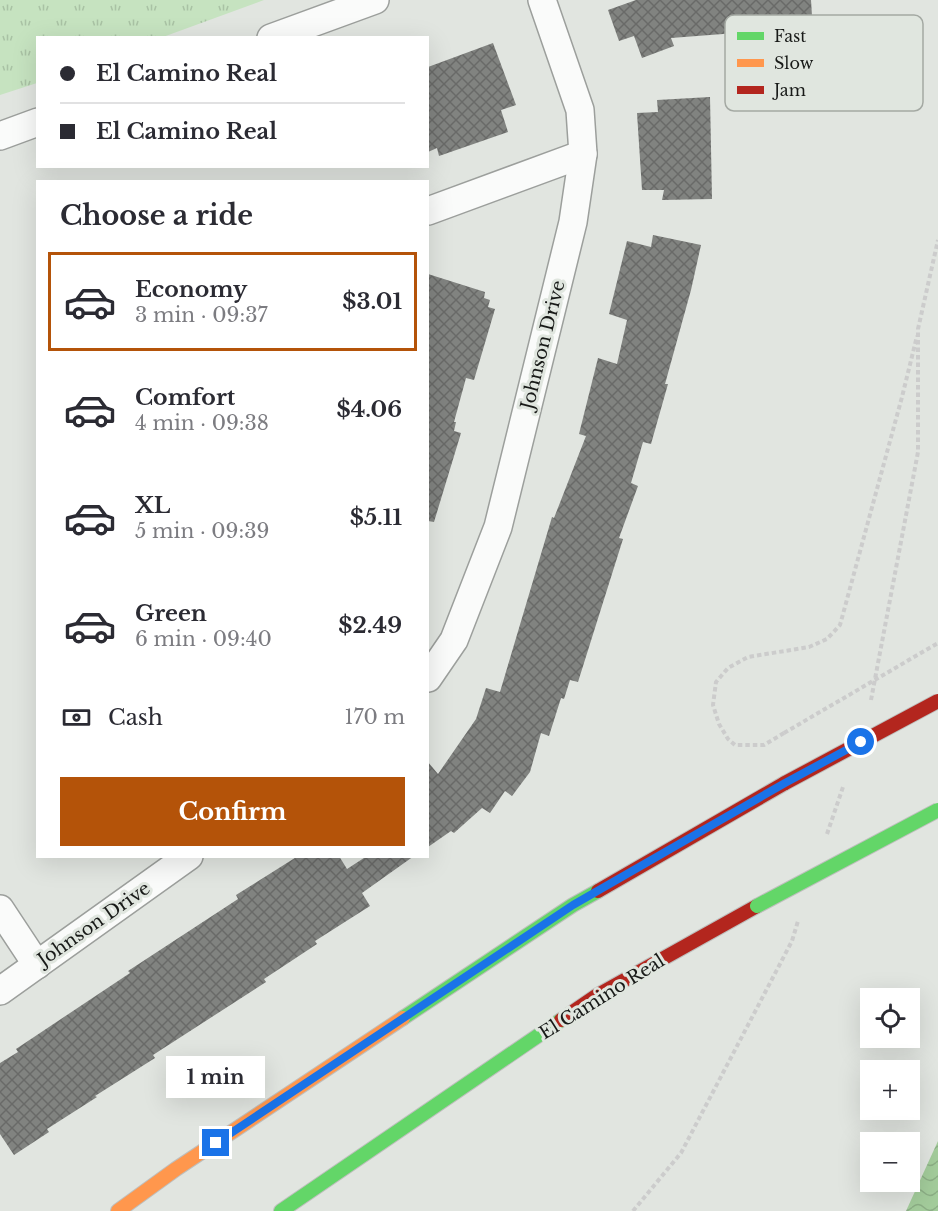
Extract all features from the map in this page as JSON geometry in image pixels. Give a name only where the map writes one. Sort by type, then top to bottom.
[{"type":"highway","points":[[118,1211],[176,1169],[573,905],[785,783],[938,701]]},
{"type":"highway","name":"El Camino Real","points":[[281,1211],[596,996],[938,810]]},
{"type":"highway","points":[[296,1211],[353,1161]]},
{"type":"street","points":[[277,36],[375,0]]},
{"type":"street","name":"Johnson Drive","points":[[429,677],[454,640],[498,527],[573,222],[583,154],[580,110],[543,0]]},
{"type":"street","points":[[3,127],[36,122]]},
{"type":"street","points":[[429,211],[583,154]]},
{"type":"street","name":"Johnson Drive","points":[[0,991],[186,858]]},
{"type":"street","points":[[0,909],[37,964]]},
{"type":"path","points":[[938,240],[903,398],[840,625],[827,639],[809,647],[748,657],[728,668],[716,682],[712,705],[718,724],[735,745],[764,745],[938,643]]},
{"type":"path","points":[[918,329],[918,390]]},
{"type":"path","points":[[633,1211],[681,1153],[684,1146]]},
{"type":"green space","points":[[0,0],[264,0],[166,36],[36,36],[36,83],[0,95]]},
{"type":"water","points":[[938,1141],[938,1211],[906,1211],[915,1192],[920,1192],[920,1180]]},
{"type":"building","points":[[636,0],[811,0],[812,15],[725,15],[725,34],[671,38],[674,46],[642,58],[634,36],[619,41],[608,10]]},
{"type":"building","points":[[493,43],[516,105],[501,110],[508,132],[439,156],[437,148],[429,152],[429,67]]},
{"type":"building","points":[[710,97],[712,199],[662,200],[664,190],[642,190],[637,113],[658,112],[657,100]]},
{"type":"building","points":[[653,235],[701,245],[665,384],[668,384],[651,444],[643,442],[631,483],[638,486],[619,538],[623,539],[578,682],[570,680],[564,699],[561,698],[549,736],[541,733],[530,772],[512,796],[505,791],[490,813],[482,808],[454,833],[451,831],[429,846],[429,763],[438,774],[476,719],[486,688],[500,692],[552,517],[554,518],[586,436],[579,434],[598,358],[617,364],[627,320],[609,314],[627,241],[651,247]]},
{"type":"building","points":[[429,274],[485,292],[484,298],[490,300],[488,307],[495,309],[474,380],[466,378],[454,422],[456,422],[454,431],[461,433],[434,522],[429,521]]},
{"type":"building","points":[[295,858],[340,858],[347,869],[364,858],[411,858],[362,893],[370,906],[315,941],[317,944],[264,979],[266,982],[153,1055],[155,1058],[47,1129],[49,1132],[14,1155],[0,1134],[0,1063],[18,1052],[16,1049],[130,973],[128,971],[238,899],[236,895]]},
{"type":"traffic: fast","points":[[757,906],[938,810]]},
{"type":"traffic: fast","points":[[403,1018],[573,905],[598,891]]},
{"type":"traffic: fast","points":[[281,1211],[561,1020]]},
{"type":"traffic: slow","points":[[118,1211],[176,1169],[403,1018]]},
{"type":"traffic: jam","points":[[785,783],[938,701]]},
{"type":"traffic: jam","points":[[598,891],[785,783]]},
{"type":"traffic: jam","points":[[561,1020],[596,996],[757,906]]},
{"type":"route","points":[[216,1143],[573,905],[861,742]]}]
